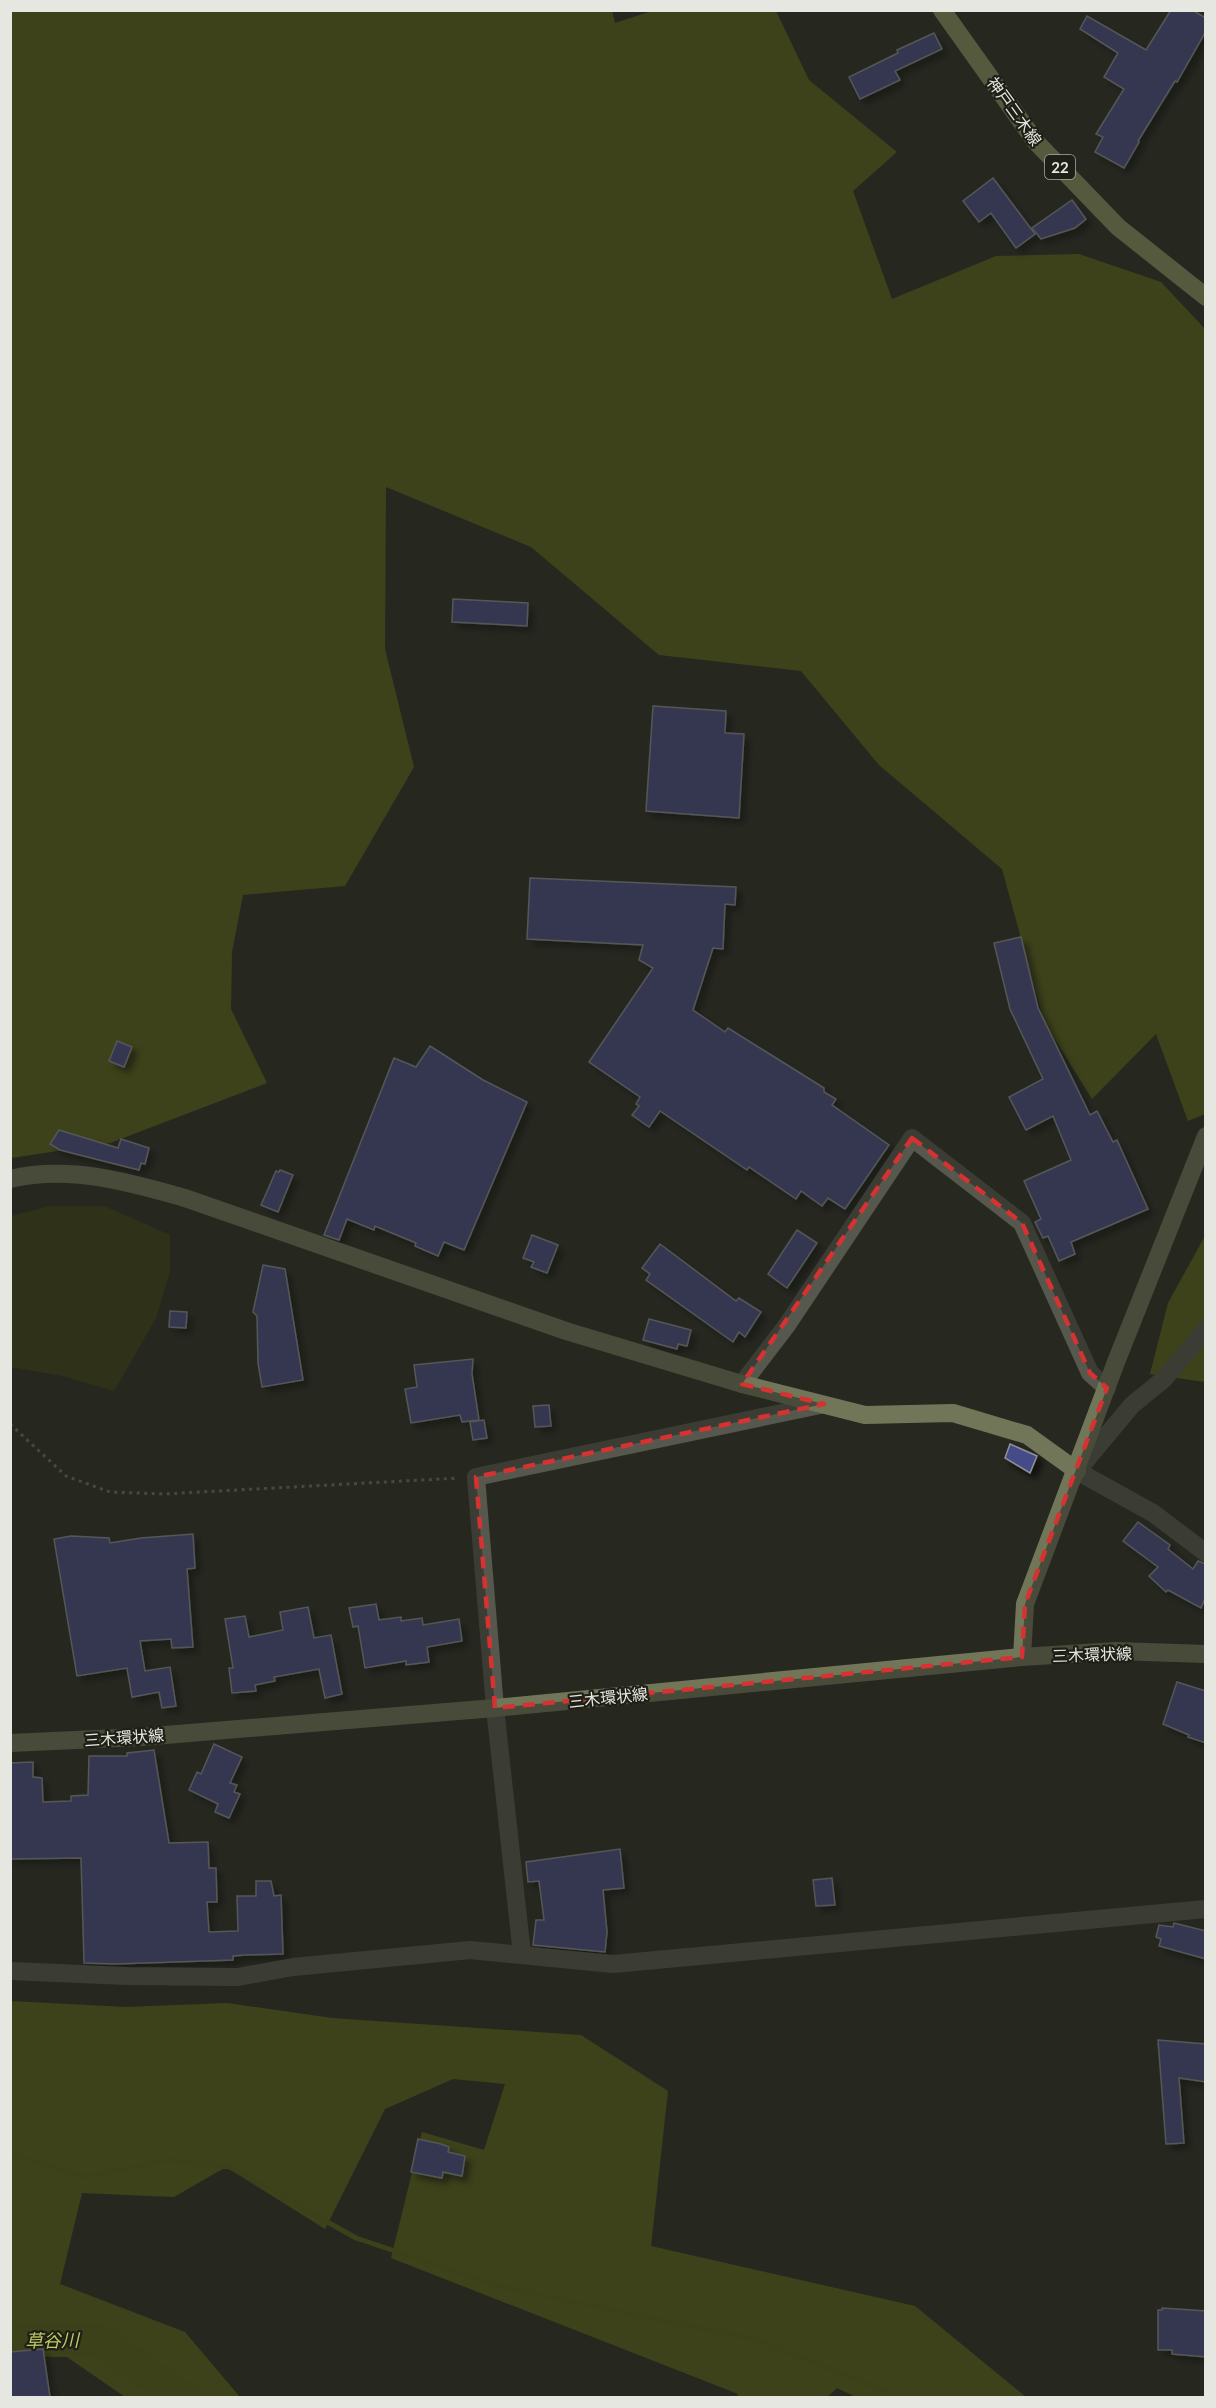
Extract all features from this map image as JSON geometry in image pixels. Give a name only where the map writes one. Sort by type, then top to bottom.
[{"type":"main road","name":"神戸三木線","points":[[942,10],[1036,142],[1118,227],[1206,297]]},
{"type":"street","points":[[1022,1657],[1025,1604],[1206,1136]]},
{"type":"street","points":[[742,1384],[787,1325],[912,1138],[1022,1223],[1089,1373],[1107,1389]]},
{"type":"street","points":[[10,1179],[30,1174],[78,1174],[136,1184],[185,1198],[566,1331],[742,1384],[865,1415],[953,1413],[1027,1435],[1077,1471],[1153,1513],[1206,1553]]},
{"type":"street","points":[[1077,1471],[1132,1405],[1164,1379],[1206,1329]]},
{"type":"street","points":[[522,1954],[495,1708],[476,1478],[820,1405]]},
{"type":"street","name":"三木環状線","points":[[10,1743],[141,1737],[495,1708],[1022,1657],[1116,1651],[1206,1654]]},
{"type":"street","points":[[10,1971],[127,1976],[238,1977],[293,1967],[470,1950],[613,1964],[1206,1909]]},
{"type":"path","points":[[10,1424],[66,1476],[110,1492],[163,1494],[476,1478]]},
{"type":"highlighted area","points":[[912,1138],[1022,1223],[1090,1373],[1107,1388],[1025,1604],[1022,1657],[495,1708],[476,1477],[824,1404],[742,1384]]},
{"type":"green space","points":[[612,10],[615,23],[652,11],[776,11],[809,80],[897,152],[853,191],[892,299],[996,256],[1079,254],[1161,282],[1205,329],[1205,1114],[1188,1121],[1156,1034],[1092,1099],[1044,1022],[1002,869],[879,765],[801,671],[659,655],[531,547],[386,487],[385,649],[414,767],[345,886],[243,895],[232,952],[231,1009],[267,1083],[110,1143],[11,1158],[10,11]]},
{"type":"green space","points":[[50,1206],[104,1206],[170,1235],[170,1271],[156,1318],[114,1391],[63,1376],[11,1367],[11,1216]]},
{"type":"green space","points":[[1205,1236],[1205,1382],[1150,1374],[1168,1303]]},
{"type":"green space","points":[[10,2001],[126,2007],[227,2003],[332,2018],[581,2035],[668,2091],[651,2246],[915,2306],[1026,2397],[858,2398],[837,2388],[827,2397],[736,2397],[738,2394],[391,2258],[422,2132],[484,2150],[505,2084],[453,2079],[385,2109],[325,2229],[226,2167],[174,2197],[82,2193],[60,2284],[185,2332],[240,2397],[125,2397],[57,2350],[11,2348]]},
{"type":"building","points":[[1171,10],[1192,10],[1206,18],[1206,31],[1177,82],[1175,81],[1138,141],[1124,168],[1095,152],[1103,137],[1096,134],[1124,89],[1104,77],[1118,53],[1080,29],[1087,16],[1146,50]]},
{"type":"building","points":[[934,33],[942,49],[895,71],[900,80],[860,99],[849,77],[898,53],[897,50]]},
{"type":"building","points":[[993,178],[1035,234],[1016,248],[991,213],[979,222],[963,201]]},
{"type":"building","points":[[1072,200],[1086,219],[1075,228],[1041,239],[1032,228]]},
{"type":"building","points":[[453,599],[528,603],[527,626],[452,622]]},
{"type":"building","points":[[653,706],[726,711],[725,733],[744,734],[739,818],[646,811]]},
{"type":"building","points":[[530,878],[736,887],[735,905],[725,904],[723,949],[713,948],[693,1010],[725,1032],[728,1028],[824,1088],[824,1092],[836,1099],[832,1105],[889,1145],[845,1209],[828,1198],[822,1206],[801,1191],[796,1199],[749,1167],[747,1170],[660,1111],[649,1127],[632,1115],[639,1106],[636,1104],[640,1097],[589,1062],[653,968],[639,960],[643,945],[527,939]]},
{"type":"building","points":[[1021,937],[1038,1008],[1090,1115],[1097,1111],[1113,1142],[1117,1140],[1148,1209],[1071,1242],[1075,1254],[1059,1261],[1048,1236],[1043,1238],[1035,1222],[1041,1219],[1024,1181],[1071,1160],[1053,1116],[1026,1130],[1009,1097],[1043,1079],[1010,1009],[994,943]]},
{"type":"building","points":[[117,1041],[132,1047],[124,1067],[109,1061]]},
{"type":"building","points":[[430,1046],[483,1080],[527,1102],[464,1250],[444,1242],[438,1256],[415,1246],[416,1243],[375,1226],[374,1230],[347,1219],[339,1240],[324,1235],[394,1058],[416,1067]]},
{"type":"building","points":[[59,1130],[118,1148],[121,1139],[149,1148],[145,1164],[141,1163],[139,1170],[60,1150],[50,1144]]},
{"type":"building","points":[[280,1170],[293,1175],[278,1212],[261,1205],[276,1171]]},
{"type":"building","points":[[797,1230],[817,1243],[787,1288],[768,1274]]},
{"type":"building","points":[[532,1235],[558,1245],[547,1273],[531,1267],[534,1262],[523,1258]]},
{"type":"building","points":[[660,1244],[736,1301],[739,1298],[761,1312],[745,1337],[739,1332],[733,1342],[646,1280],[650,1274],[642,1268]]},
{"type":"building","points":[[263,1265],[285,1269],[303,1380],[262,1387],[258,1363],[257,1316],[253,1312]]},
{"type":"building","points":[[170,1311],[187,1312],[186,1328],[169,1327]]},
{"type":"building","points":[[649,1319],[691,1330],[687,1346],[678,1344],[677,1349],[643,1340]]},
{"type":"building","points":[[473,1359],[472,1374],[479,1420],[462,1422],[460,1415],[411,1423],[405,1389],[417,1387],[414,1365]]},
{"type":"building","points":[[549,1405],[551,1426],[535,1427],[533,1406]]},
{"type":"building","points":[[484,1420],[487,1438],[473,1440],[470,1422]]},
{"type":"building","points":[[1010,1444],[1037,1456],[1030,1473],[1005,1458]]},
{"type":"building","points":[[1138,1522],[1170,1545],[1168,1549],[1193,1569],[1198,1561],[1206,1564],[1206,1596],[1201,1608],[1168,1590],[1166,1592],[1149,1576],[1158,1567],[1123,1541]]},
{"type":"building","points":[[193,1534],[195,1568],[187,1569],[193,1647],[172,1648],[171,1639],[140,1641],[145,1671],[170,1667],[176,1706],[162,1708],[159,1692],[132,1697],[127,1668],[77,1676],[54,1539],[71,1536],[109,1538],[110,1543]]},
{"type":"building","points":[[376,1604],[379,1620],[401,1617],[401,1621],[422,1618],[423,1625],[459,1619],[462,1641],[427,1647],[429,1662],[406,1665],[406,1661],[365,1668],[358,1626],[353,1627],[349,1608]]},
{"type":"building","points":[[308,1607],[314,1638],[331,1635],[342,1694],[325,1698],[319,1669],[274,1677],[275,1681],[255,1685],[256,1691],[232,1693],[229,1668],[233,1668],[225,1619],[245,1616],[249,1637],[283,1630],[280,1612]]},
{"type":"building","points":[[1177,1682],[1206,1691],[1206,1743],[1163,1724]]},
{"type":"building","points":[[214,1744],[242,1757],[230,1783],[237,1785],[234,1792],[240,1794],[229,1818],[215,1812],[218,1804],[189,1790],[197,1772],[201,1774]]},
{"type":"building","points":[[154,1750],[169,1843],[208,1842],[209,1868],[216,1868],[217,1902],[207,1902],[209,1932],[238,1931],[237,1896],[256,1896],[256,1881],[271,1881],[274,1896],[281,1895],[283,1954],[233,1956],[233,1960],[84,1963],[81,1858],[10,1859],[10,1763],[33,1762],[33,1777],[42,1778],[43,1802],[71,1801],[71,1796],[88,1795],[89,1756],[127,1756],[127,1753]]},
{"type":"building","points":[[620,1849],[624,1888],[603,1890],[607,1932],[605,1952],[533,1945],[536,1920],[544,1920],[539,1881],[528,1882],[526,1862]]},
{"type":"building","points":[[832,1878],[835,1905],[816,1906],[813,1880]]},
{"type":"building","points":[[1174,1923],[1206,1931],[1206,1959],[1159,1946],[1161,1939],[1156,1937],[1159,1925],[1173,1927]]},
{"type":"building","points":[[1158,2040],[1206,2044],[1206,2082],[1179,2078],[1184,2143],[1166,2144]]},
{"type":"building","points":[[418,2139],[441,2144],[449,2147],[448,2152],[465,2156],[462,2176],[443,2172],[442,2178],[411,2172]]},
{"type":"building","points":[[1162,2308],[1206,2311],[1206,2357],[1172,2354],[1172,2350],[1158,2350],[1158,2310]]},
{"type":"building","points":[[43,2349],[50,2397],[10,2397],[10,2352]]},
{"type":"waterway","points":[[10,2154],[84,2177],[168,2160],[230,2167],[356,2238],[506,2288],[754,2339],[903,2398]]},
{"type":"waterway","name":"草谷川","points":[[10,2341],[98,2340],[184,2398]]}]
